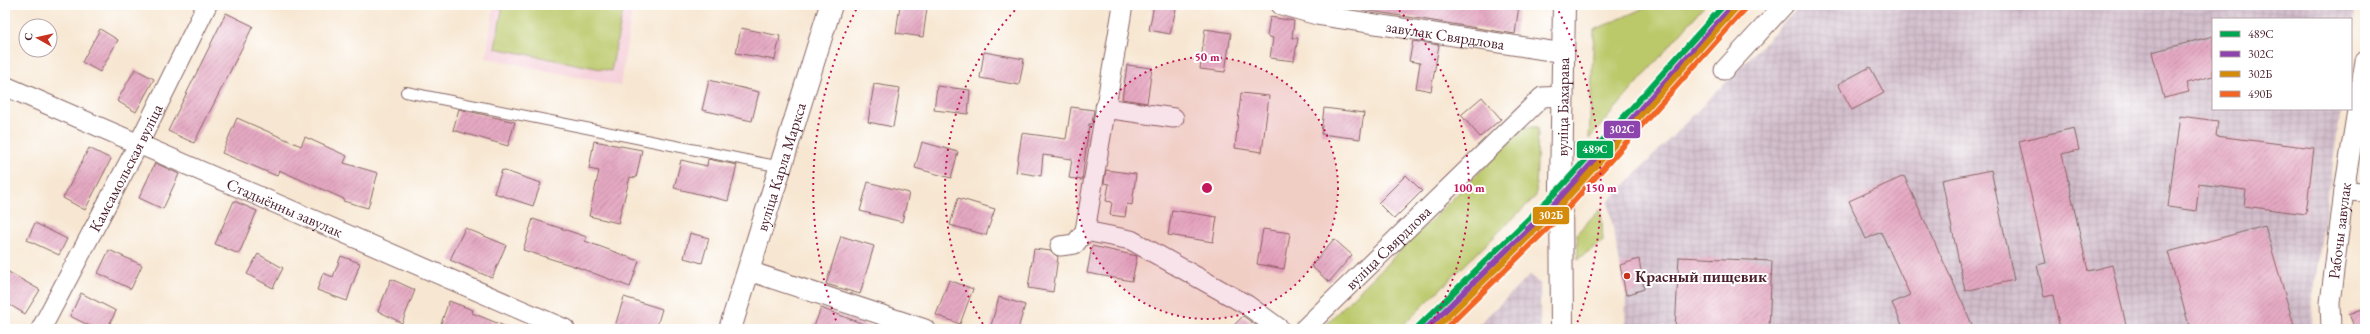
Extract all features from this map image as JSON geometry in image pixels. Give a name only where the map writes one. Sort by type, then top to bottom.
[{"type":"main road","name":"вуліца Карла Маркса","points":[[730,329],[831,5]]},
{"type":"main road","name":"вуліца Бахарава","points":[[1562,329],[1561,187],[1564,96],[1564,5]]},
{"type":"street","name":"Камсамольская вуліца","points":[[41,329],[139,143],[207,5]]},
{"type":"street","points":[[1060,246],[1075,244],[1085,231],[1123,5]]},
{"type":"street","name":"завулак Свярдлова","points":[[1281,5],[1317,15],[1564,53]]},
{"type":"street","points":[[1724,70],[1784,5]]},
{"type":"street","name":"Рабочы завулак","points":[[2331,329],[2330,303],[2344,191],[2365,61]]},
{"type":"street","name":"Стадыённы завулак","points":[[5,86],[565,329]]},
{"type":"street","name":"вуліца Свярдлова","points":[[1304,329],[1542,97],[1564,96]]},
{"type":"street","points":[[1105,108],[1174,118]]},
{"type":"street","points":[[2344,191],[2365,192]]},
{"type":"street","points":[[1085,231],[1131,240],[1248,305],[1280,329]]},
{"type":"street","points":[[749,271],[925,329]]},
{"type":"lane","points":[[406,92],[781,167]]},
{"type":"shaded area","points":[[494,5],[633,5],[620,86],[486,58]]},
{"type":"shaded area","points":[[1801,5],[2356,5],[2352,33],[2352,18],[2212,18],[2212,110],[2341,110],[2313,296],[2312,329],[1625,329],[1626,295],[1608,202]]},
{"type":"shaded area","points":[[1530,275],[1540,284],[1540,329],[1474,329]]},
{"type":"green space","points":[[503,5],[624,5],[611,71],[495,48]]},
{"type":"green space","points":[[1651,5],[1705,5],[1589,139],[1594,30]]},
{"type":"green space","points":[[1525,127],[1538,127],[1536,196],[1399,329],[1321,329]]},
{"type":"green space","points":[[1601,208],[1603,241],[1578,259],[1577,233]]},
{"type":"building","points":[[900,5],[927,8],[923,37],[896,33]]},
{"type":"building","points":[[1154,5],[1177,5],[1170,34],[1149,30]]},
{"type":"building","points":[[1333,5],[1519,5],[1515,34]]},
{"type":"building","points":[[226,13],[253,26],[194,143],[168,131]]},
{"type":"building","points":[[1270,17],[1294,21],[1292,38],[1298,38],[1294,61],[1270,58],[1273,38],[1267,36]]},
{"type":"building","points":[[741,28],[780,36],[775,60],[736,53]]},
{"type":"building","points":[[100,29],[118,40],[100,72],[82,62]]},
{"type":"building","points":[[1205,29],[1231,33],[1225,72],[1200,69]]},
{"type":"building","points":[[2212,36],[2212,76],[2186,83],[2189,92],[2164,98],[2152,52]]},
{"type":"building","points":[[1413,41],[1439,45],[1431,91],[1416,88],[1420,63],[1409,61]]},
{"type":"building","points":[[984,52],[1024,59],[1019,85],[980,78]]},
{"type":"building","points":[[1127,65],[1152,68],[1147,103],[1122,99]]},
{"type":"building","points":[[1870,67],[1884,93],[1852,110],[1838,84]]},
{"type":"building","points":[[135,69],[154,79],[136,112],[117,101]]},
{"type":"building","points":[[709,80],[759,92],[752,121],[702,110]]},
{"type":"building","points":[[874,84],[900,88],[893,127],[868,122]]},
{"type":"building","points":[[937,86],[970,90],[968,114],[934,110]]},
{"type":"building","points":[[1241,93],[1269,96],[1262,152],[1235,148]]},
{"type":"building","points":[[1482,97],[1501,119],[1480,137],[1461,115]]},
{"type":"building","points":[[1071,107],[1094,110],[1092,124],[1089,124],[1082,180],[1069,178],[1072,159],[1043,155],[1041,176],[1016,172],[1022,133],[1066,139]]},
{"type":"building","points":[[1324,108],[1364,113],[1360,139],[1321,134]]},
{"type":"building","points":[[459,109],[515,122],[508,146],[453,130]]},
{"type":"building","points":[[2180,116],[2218,121],[2216,136],[2314,148],[2306,214],[2244,206],[2246,190],[2199,184],[2196,211],[2168,207]]},
{"type":"building","points":[[237,118],[301,146],[305,137],[347,156],[344,163],[378,173],[368,208],[343,201],[344,199],[279,170],[277,176],[222,153]]},
{"type":"building","points":[[2074,128],[2079,150],[2062,154],[2088,271],[2112,265],[2127,329],[2060,329],[2053,295],[2044,297],[2037,265],[2046,263],[2019,141]]},
{"type":"building","points":[[594,141],[642,150],[636,178],[630,177],[618,223],[589,216],[599,171],[589,169]]},
{"type":"building","points":[[922,142],[958,152],[951,178],[915,168]]},
{"type":"building","points":[[89,148],[111,159],[85,210],[63,198]]},
{"type":"building","points":[[708,159],[737,165],[728,201],[674,188],[681,160],[707,166]]},
{"type":"building","points":[[155,163],[179,174],[163,209],[139,198]]},
{"type":"building","points":[[502,170],[541,183],[533,206],[494,193]]},
{"type":"building","points":[[1106,170],[1136,174],[1132,205],[1127,204],[1125,217],[1110,215],[1112,202],[1106,201],[1109,184],[1104,183]]},
{"type":"building","points":[[1991,170],[2014,280],[1965,291],[1942,180]]},
{"type":"building","points":[[1406,175],[1422,191],[1394,219],[1378,203]]},
{"type":"building","points":[[1904,176],[1974,329],[1904,329],[1892,303],[1910,295],[1881,232],[1866,239],[1849,201]]},
{"type":"building","points":[[868,182],[909,193],[902,222],[860,211]]},
{"type":"building","points":[[958,198],[995,209],[986,235],[950,225]]},
{"type":"building","points":[[234,201],[257,211],[239,254],[215,244]]},
{"type":"building","points":[[1172,210],[1217,217],[1213,242],[1168,235]]},
{"type":"building","points":[[533,219],[587,237],[585,241],[639,261],[630,287],[577,267],[523,250]]},
{"type":"building","points":[[35,223],[67,239],[59,255],[27,240]]},
{"type":"building","points":[[2265,226],[2295,329],[2190,329],[2168,252]]},
{"type":"building","points":[[465,228],[506,245],[492,278],[450,260]]},
{"type":"building","points":[[1263,229],[1290,233],[1284,269],[1257,264]]},
{"type":"building","points":[[690,233],[709,238],[702,263],[684,258]]},
{"type":"building","points":[[841,236],[874,246],[860,294],[826,284]]},
{"type":"building","points":[[1334,239],[1352,255],[1329,282],[1311,266]]},
{"type":"building","points":[[1092,246],[1137,256],[1132,281],[1087,273]]},
{"type":"building","points":[[1034,249],[1051,251],[1058,257],[1053,292],[1028,288]]},
{"type":"building","points":[[109,250],[142,265],[131,289],[98,273]]},
{"type":"building","points":[[258,254],[283,268],[273,288],[247,274]]},
{"type":"building","points":[[341,256],[360,263],[347,301],[317,290],[323,273],[333,277]]},
{"type":"building","points":[[1679,257],[1772,261],[1769,329],[1675,329]]},
{"type":"building","points":[[1639,259],[1644,289],[1626,295],[1620,265]]},
{"type":"building","points":[[5,270],[40,290],[25,314],[5,302]]},
{"type":"building","points":[[391,279],[415,290],[402,323],[378,311]]},
{"type":"building","points":[[949,280],[973,289],[960,324],[936,315]]},
{"type":"building","points":[[81,293],[116,311],[107,329],[96,329],[70,316]]},
{"type":"building","points":[[624,297],[662,309],[656,329],[624,329],[615,326]]},
{"type":"building","points":[[999,297],[1025,305],[1018,329],[990,329]]},
{"type":"building","points":[[449,301],[473,310],[472,313],[512,329],[439,329]]},
{"type":"building","points":[[821,308],[874,328],[874,329],[813,329]]},
{"type":"building","points":[[2365,308],[2365,329],[2355,329],[2349,314]]},
{"type":"building","points":[[1243,316],[1261,329],[1230,329]]},
{"type":"transit line","name":"489С","points":[[1416,329],[1561,187],[1724,5]]},
{"type":"transit line","name":"302Б","points":[[1435,329],[1561,205],[1739,5]]},
{"type":"transit line","name":"302С","points":[[1426,329],[1566,192],[1729,10]]},
{"type":"transit line","name":"490Б","points":[[1445,329],[1566,210],[1744,10]]},
{"type":"place","name":"Красный пищевик","points":[[1627,276]]}]
